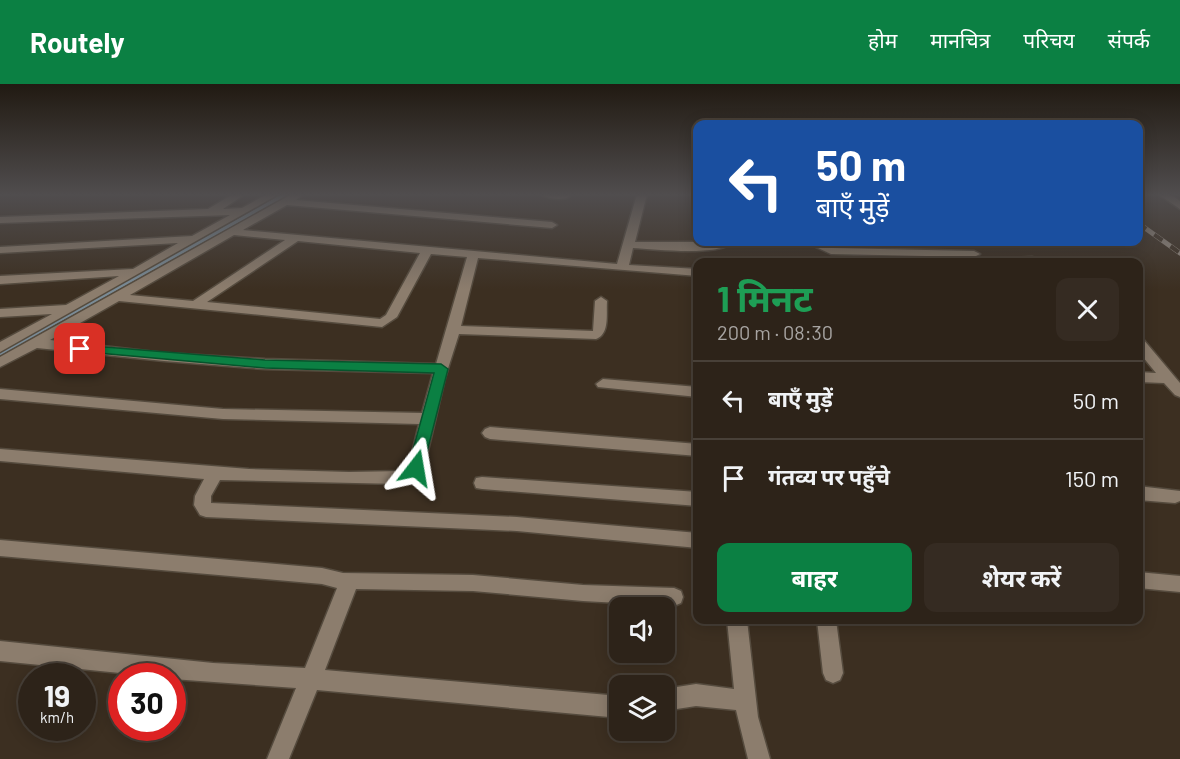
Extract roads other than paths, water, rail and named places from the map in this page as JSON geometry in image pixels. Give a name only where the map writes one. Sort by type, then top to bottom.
[{"type":"street","points":[[0,348],[220,226]]},
{"type":"street","points":[[0,363],[240,226]]},
{"type":"street","points":[[622,268],[634,226]]},
{"type":"street","points":[[231,232],[693,273]]},
{"type":"street","points":[[193,306],[297,237]]},
{"type":"street","points":[[0,250],[196,239]]},
{"type":"street","points":[[628,246],[718,246]]},
{"type":"street","points":[[820,246],[831,251],[947,258]]},
{"type":"street","points":[[966,246],[978,258]]},
{"type":"street","points":[[116,297],[382,323],[391,317],[428,249]]},
{"type":"street","points":[[0,456],[214,475],[332,479],[400,478],[414,472],[473,255]]},
{"type":"street","points":[[0,280],[136,272]]},
{"type":"street","points":[[454,330],[596,335],[599,332],[601,302]]},
{"type":"street","points":[[0,313],[69,309]]},
{"type":"street","points":[[34,343],[154,356],[265,364],[441,369]]},
{"type":"street","points":[[1143,348],[1180,392]]},
{"type":"street","points":[[1143,377],[1168,378]]},
{"type":"street","points":[[603,384],[693,392]]},
{"type":"street","points":[[0,394],[223,414],[428,419]]},
{"type":"street","points":[[490,432],[693,450]]},
{"type":"street","points":[[214,475],[203,496],[201,505],[206,510],[517,524],[693,541]]},
{"type":"street","points":[[482,483],[693,499]]},
{"type":"street","points":[[1143,493],[1175,496]]},
{"type":"street","points":[[0,548],[310,575],[343,581],[473,584],[583,593],[674,597]]},
{"type":"street","points":[[1143,580],[1180,584]]},
{"type":"street","points":[[278,759],[347,590],[343,581]]},
{"type":"street","points":[[737,624],[747,717],[759,759]]},
{"type":"street","points":[[827,624],[833,673]]},
{"type":"street","points":[[0,651],[213,673],[310,679],[609,706]]},
{"type":"street","points":[[675,698],[696,695],[746,701]]},
{"type":"waterway","points":[[33,335],[229,226]]},
{"type":"waterway","points":[[0,353],[36,333]]},
{"type":"railway","points":[[1143,227],[1180,253]]}]
